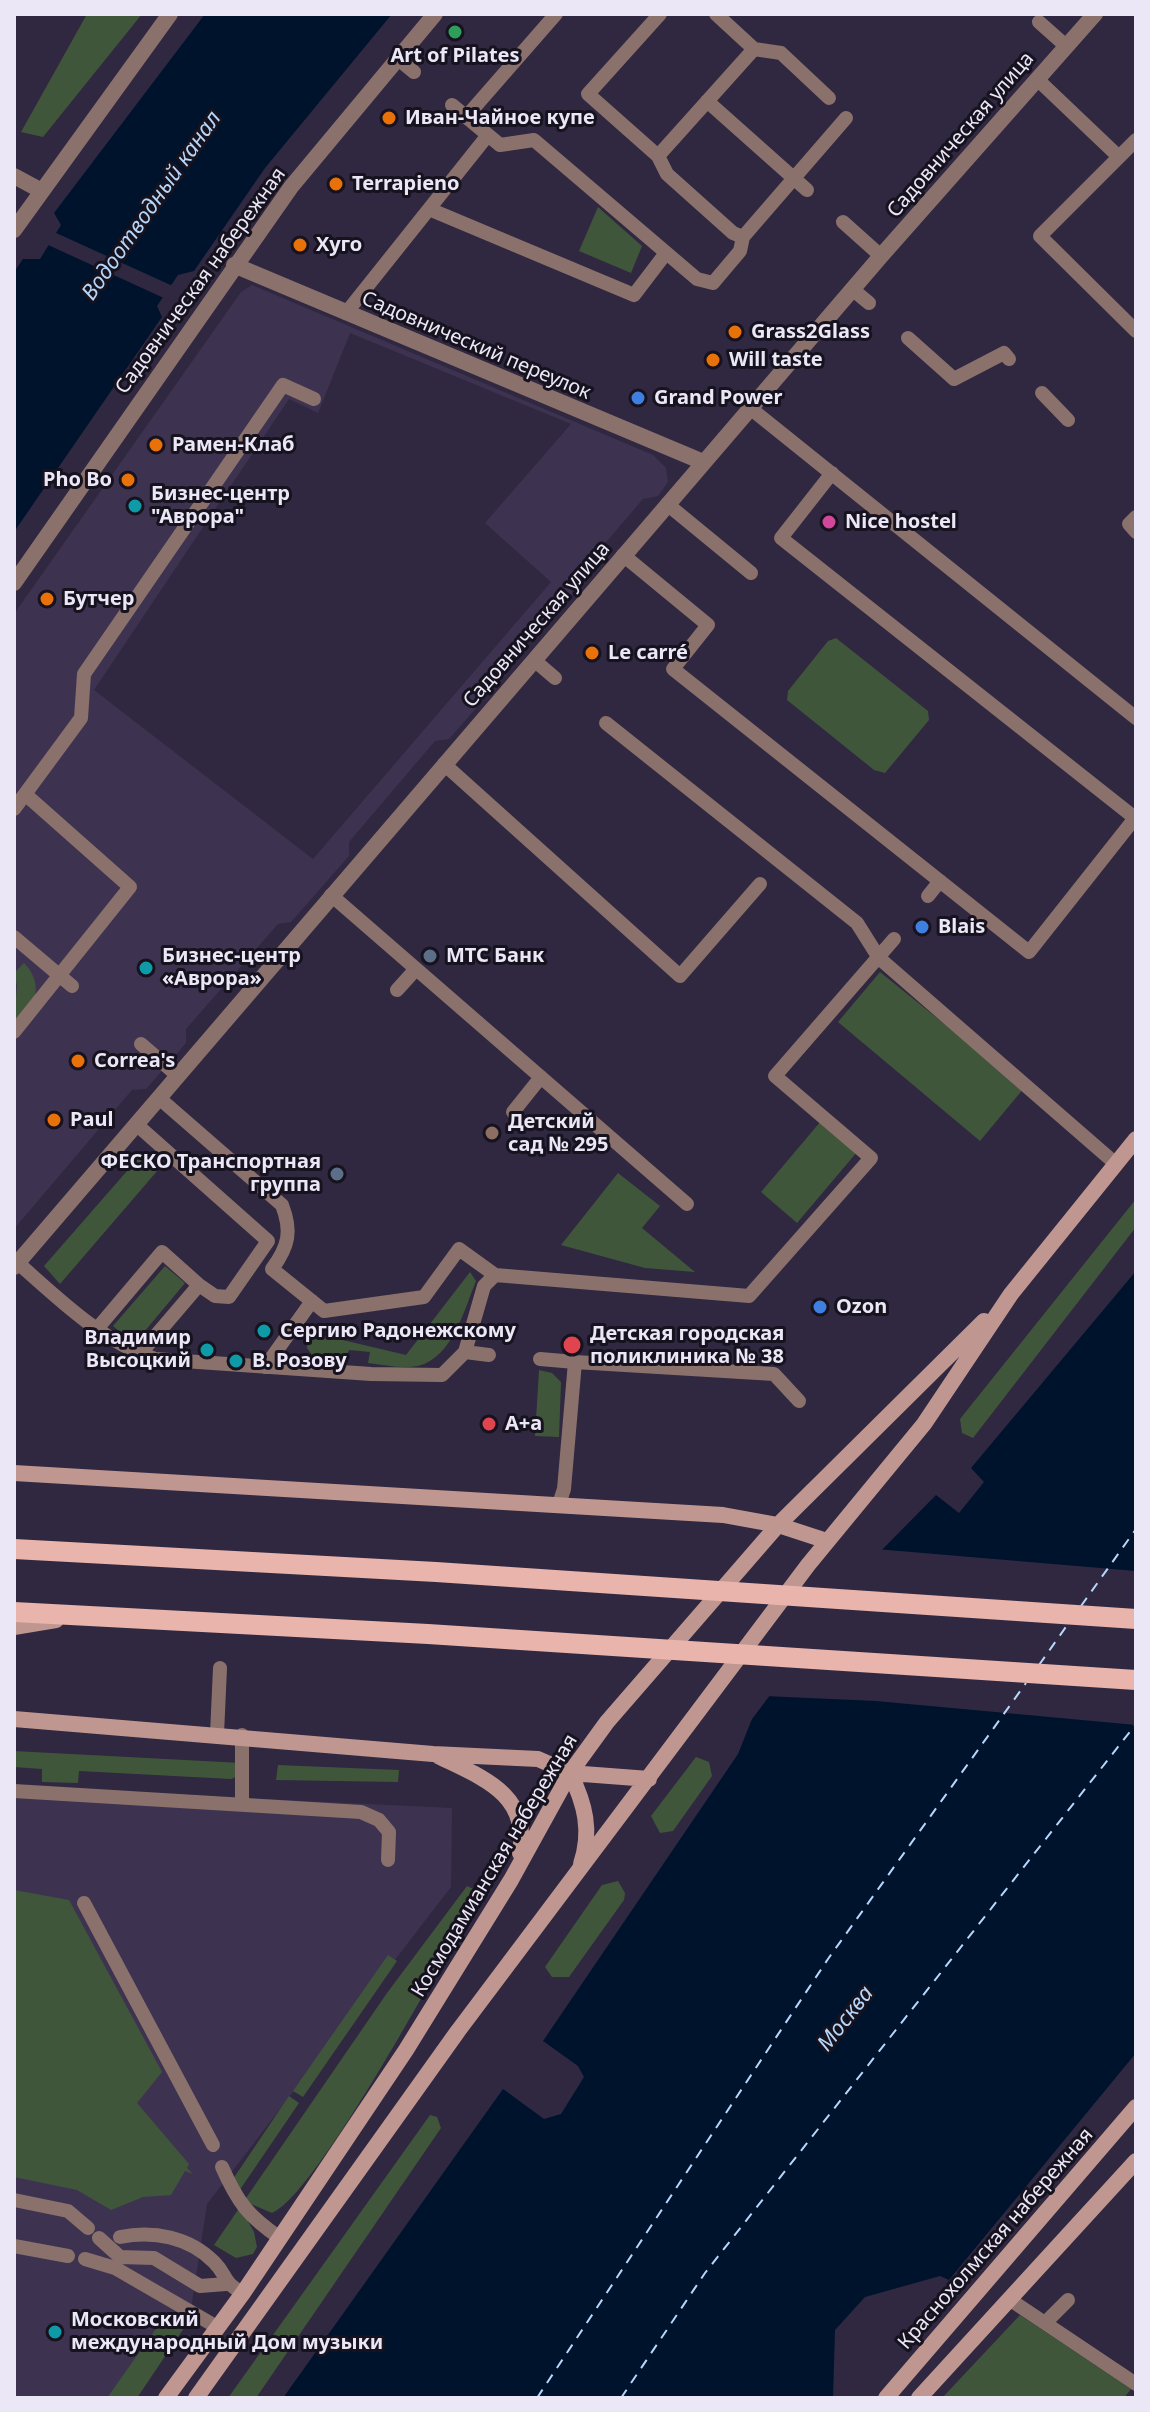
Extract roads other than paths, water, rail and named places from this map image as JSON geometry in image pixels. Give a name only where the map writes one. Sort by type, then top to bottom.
[{"type":"main road","name":"Космодамианская набережная","points":[[196,2398],[458,2031],[827,1541],[861,1505],[924,1424],[1011,1294],[1136,1139]]},
{"type":"main road","name":"Космодамианская набережная","points":[[166,2398],[243,2293],[406,2050],[511,1880],[570,1773],[607,1722],[778,1525],[1011,1294]]},
{"type":"main road","points":[[14,1473],[723,1515],[778,1525],[827,1541]]},
{"type":"main road","points":[[14,1549],[436,1572],[1136,1619]]},
{"type":"main road","points":[[14,1612],[1136,1680]]},
{"type":"main road","points":[[14,1627],[85,1615]]},
{"type":"main road","points":[[14,1719],[242,1735],[433,1754],[538,1759],[570,1773],[649,1779]]},
{"type":"main road","points":[[433,1754],[481,1777],[516,1809],[523,1833],[511,1880]]},
{"type":"main road","points":[[570,1773],[582,1798],[588,1825],[586,1850],[578,1874]]},
{"type":"main road","name":"Краснохолмская набережная","points":[[886,2398],[1136,2107]]},
{"type":"main road","points":[[919,2398],[1136,2161]]},
{"type":"street","points":[[14,230],[170,14]]},
{"type":"street","name":"Садовническая набережная","points":[[14,583],[291,187],[435,14]]},
{"type":"street","name":"Садовническая улица","points":[[16,1265],[852,289],[1066,46],[1087,17]]},
{"type":"street","points":[[14,176],[40,190]]},
{"type":"street","name":"Садовнический переулок","points":[[234,265],[703,462]]},
{"type":"lane","points":[[466,117],[556,14]]},
{"type":"lane","points":[[660,14],[588,94],[658,156],[667,174],[733,233],[743,237]]},
{"type":"lane","points":[[716,14],[754,49],[781,53],[829,98]]},
{"type":"lane","points":[[1039,22],[1066,46]]},
{"type":"lane","points":[[658,156],[754,49]]},
{"type":"lane","points":[[397,58],[414,72]]},
{"type":"lane","points":[[1037,79],[1119,157]]},
{"type":"lane","points":[[707,101],[807,190]]},
{"type":"lane","points":[[452,105],[500,145],[534,140],[697,279],[713,283],[740,251],[743,237],[846,118]]},
{"type":"lane","points":[[346,313],[488,135]]},
{"type":"lane","points":[[1136,140],[1040,236],[1136,331]]},
{"type":"lane","points":[[429,209],[634,295],[666,253]]},
{"type":"lane","points":[[843,222],[881,256]]},
{"type":"lane","points":[[852,289],[869,303]]},
{"type":"lane","points":[[908,338],[954,379],[1004,353],[1009,359]]},
{"type":"lane","points":[[14,809],[81,718],[84,674],[283,385],[314,399]]},
{"type":"lane","points":[[1042,393],[1068,420]]},
{"type":"lane","points":[[750,408],[1136,718]]},
{"type":"lane","points":[[623,555],[708,625],[673,669],[1029,952],[1135,818],[781,538],[832,473]]},
{"type":"lane","points":[[667,504],[751,573]]},
{"type":"lane","points":[[1136,517],[1129,524],[1136,532]]},
{"type":"lane","points":[[534,660],[555,678]]},
{"type":"lane","points":[[606,723],[857,923],[879,958],[1116,1164]]},
{"type":"lane","points":[[444,764],[680,976],[760,884]]},
{"type":"lane","points":[[14,1032],[66,981],[130,887],[25,794]]},
{"type":"lane","points":[[928,896],[940,881]]},
{"type":"lane","points":[[331,895],[687,1204]]},
{"type":"lane","points":[[14,937],[66,981]]},
{"type":"lane","points":[[159,1098],[282,1205],[290,1226],[285,1251],[272,1269],[324,1311],[424,1297],[459,1249],[495,1275],[749,1296],[871,1158],[775,1076],[894,939]]},
{"type":"lane","points":[[397,990],[416,969]]},
{"type":"lane","points":[[141,1044],[178,1076]]},
{"type":"lane","points":[[513,1112],[541,1077]]},
{"type":"lane","points":[[96,1330],[162,1252],[215,1296],[229,1297],[268,1241],[136,1124]]},
{"type":"lane","points":[[16,1265],[96,1330],[155,1359],[442,1375],[465,1352],[484,1286],[495,1275]]},
{"type":"lane","points":[[140,1354],[199,1285]]},
{"type":"lane","points":[[265,1367],[312,1301]]},
{"type":"lane","points":[[465,1352],[489,1355]]},
{"type":"lane","points":[[540,1359],[774,1374],[799,1401]]},
{"type":"lane","points":[[559,1504],[564,1489],[575,1362]]},
{"type":"lane","points":[[217,1734],[220,1668]]},
{"type":"lane","points":[[242,1735],[242,1802]]},
{"type":"lane","points":[[14,1791],[242,1802],[371,1814],[389,1832],[388,1860]]},
{"type":"lane","points":[[84,1903],[213,2145]]},
{"type":"lane","points":[[222,2167],[236,2199],[252,2219],[280,2238]]},
{"type":"lane","points":[[14,2200],[68,2211],[93,2233],[118,2262],[217,2327]]},
{"type":"lane","points":[[120,2237],[141,2233],[178,2239],[215,2263],[226,2284]]},
{"type":"lane","points":[[14,2246],[68,2256]]},
{"type":"lane","points":[[85,2259],[118,2262],[154,2258],[200,2286],[226,2284],[243,2293]]},
{"type":"lane","points":[[1009,2299],[1136,2384]]},
{"type":"lane","points":[[1045,2323],[1068,2300]]},
{"type":"water","name":"Водоотводный канал","points":[[205,14],[392,14],[265,168],[194,271],[178,275],[157,306],[162,317],[14,532],[14,272],[23,259],[40,259],[61,225],[54,213]]},
{"type":"water","name":"Москва","points":[[1136,1271],[1136,2053],[949,2280],[940,2276],[865,2297],[835,2330],[833,2398],[283,2398],[503,2089],[544,2119],[561,2114],[584,2077],[578,2066],[543,2041],[738,1754],[752,1719],[873,1559],[936,1495],[959,1513],[984,1482],[971,1468]]},
{"type":"place","name":"Art of Pilates","points":[[455,32]]},
{"type":"place","name":"Иван-Чайное купе","points":[[389,118]]},
{"type":"place","name":"Terrapieno","points":[[336,184]]},
{"type":"place","name":"Хуго","points":[[300,245]]},
{"type":"place","name":"Grass2Glass","points":[[735,332]]},
{"type":"place","name":"Will taste","points":[[713,360]]},
{"type":"place","name":"Grand Power","points":[[638,398]]},
{"type":"place","name":"Рамен-Клаб","points":[[156,445]]},
{"type":"place","name":"Pho Bo","points":[[128,480]]},
{"type":"place","name":"Бизнес-центр \"Аврора\"","points":[[135,506]]},
{"type":"place","name":"Nice hostel","points":[[829,522]]},
{"type":"place","name":"Бутчер","points":[[47,599]]},
{"type":"place","name":"Le carré","points":[[592,653]]},
{"type":"place","name":"Blais","points":[[922,927]]},
{"type":"place","name":"МТС Банк","points":[[430,956]]},
{"type":"place","name":"Бизнес-центр «Аврора»","points":[[146,968]]},
{"type":"place","name":"Correa's","points":[[78,1061]]},
{"type":"place","name":"Paul","points":[[54,1120]]},
{"type":"place","name":"Детский сад № 295","points":[[492,1133]]},
{"type":"place","name":"ФЕСКО Транспортная группа","points":[[337,1174]]},
{"type":"place","name":"Ozon","points":[[820,1307]]},
{"type":"place","name":"Сергию Радонежскому","points":[[264,1331]]},
{"type":"place","name":"Детская городская поликлиника № 38","points":[[572,1345]]},
{"type":"place","name":"Владимир Высоцкий","points":[[207,1350]]},
{"type":"place","name":"В. Розову","points":[[236,1361]]},
{"type":"place","name":"А+а","points":[[489,1424]]},
{"type":"place","name":"Московский международный Дом музыки","points":[[55,2332]]}]
